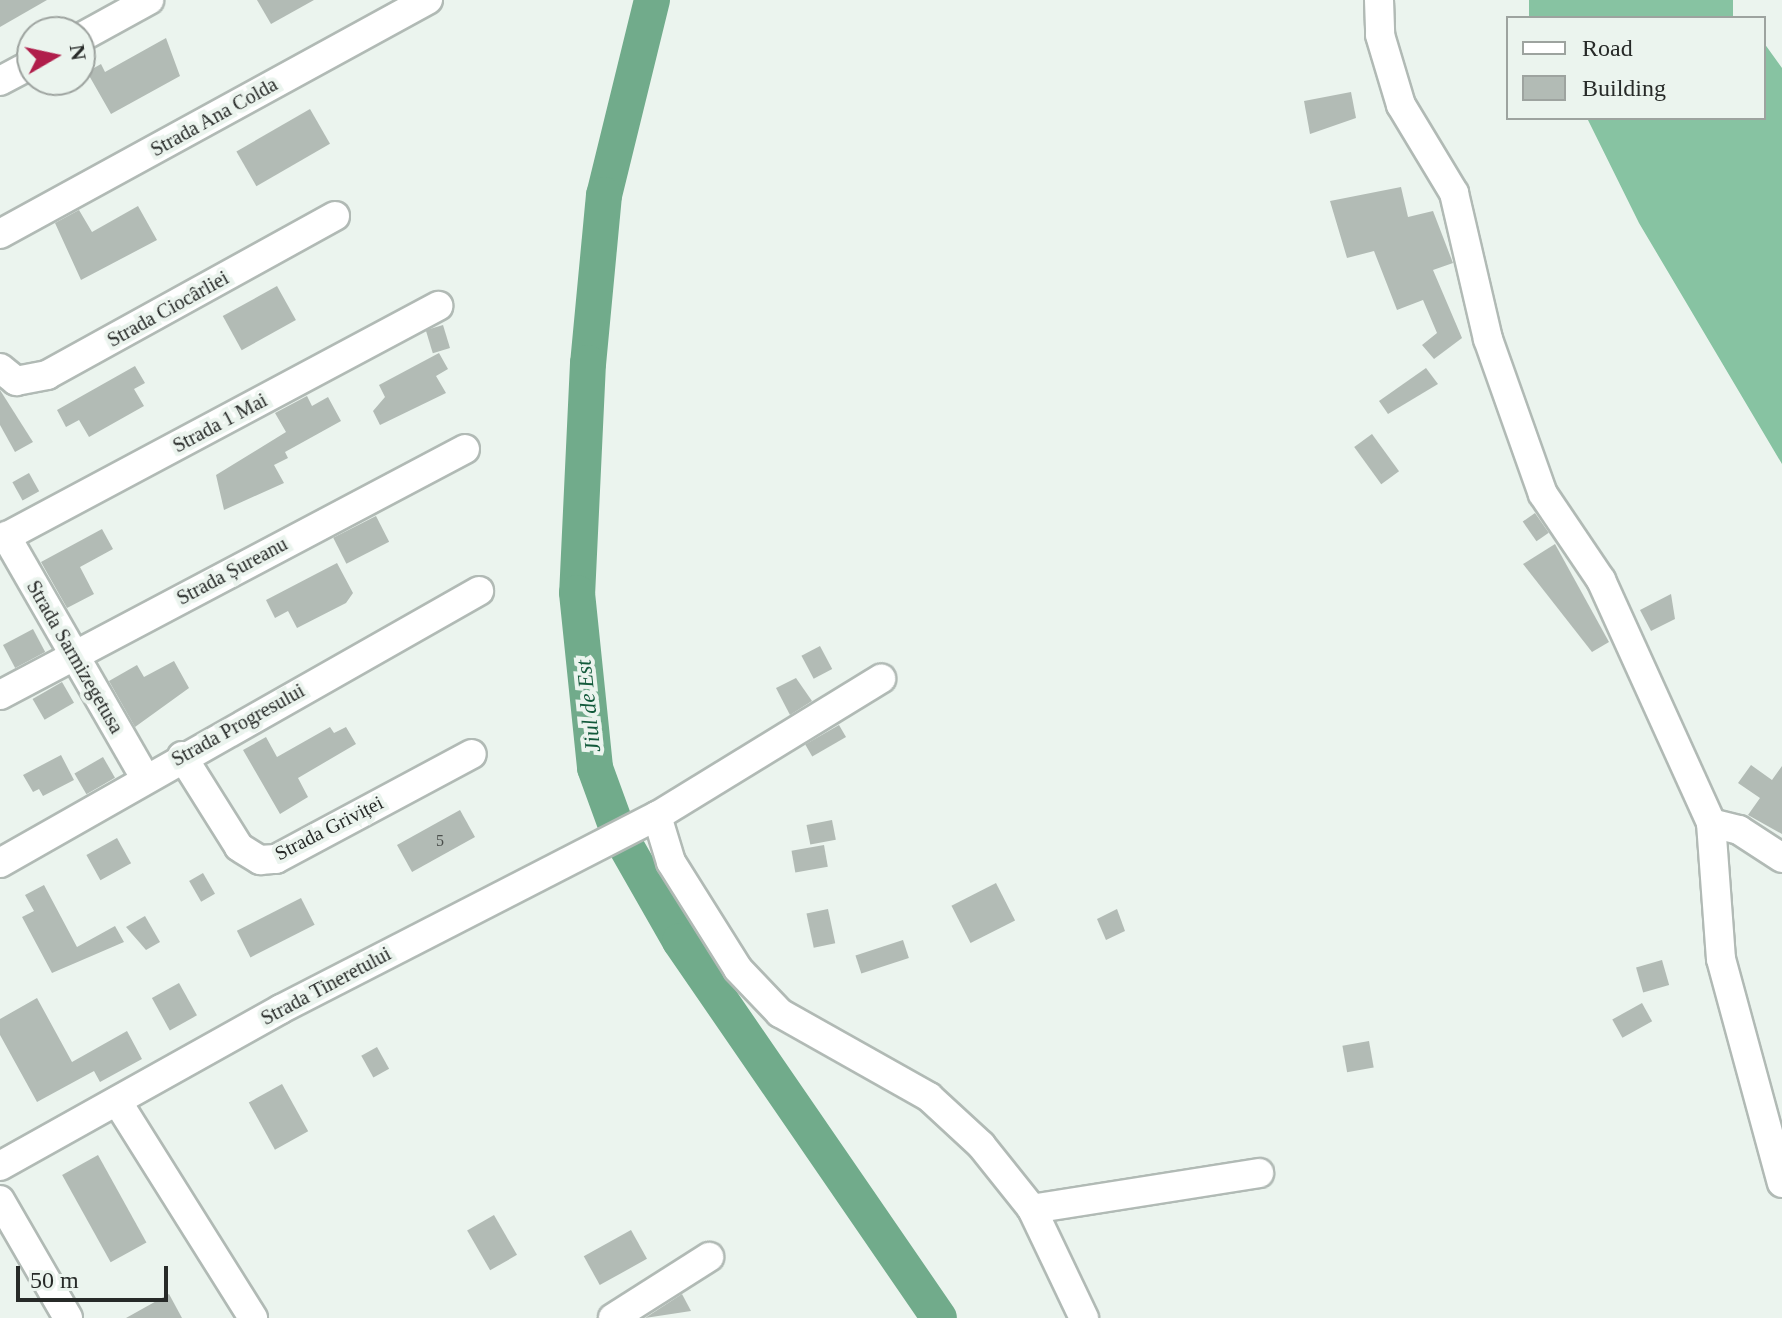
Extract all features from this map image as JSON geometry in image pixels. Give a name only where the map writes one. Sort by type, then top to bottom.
[{"type":"street","points":[[96,29],[149,0]]},
{"type":"street","name":"Strada Ana Colda","points":[[0,234],[428,0]]},
{"type":"street","points":[[1379,0],[1380,35],[1401,105],[1454,193],[1488,339],[1543,494],[1601,580],[1711,823],[1721,959],[1782,1183]]},
{"type":"street","name":"Strada Ciocârliei","points":[[0,368],[16,381],[47,375],[335,216]]},
{"type":"street","name":"Strada 1 Mai","points":[[3,538],[439,306]]},
{"type":"street","name":"Strada Șureanu","points":[[0,695],[465,449]]},
{"type":"street","name":"Strada Sarmizegetusa","points":[[3,538],[145,778]]},
{"type":"street","name":"Strada Progresului","points":[[0,863],[182,756],[479,591]]},
{"type":"street","name":"Strada Tineretului","points":[[0,1166],[574,857],[650,820],[881,679]]},
{"type":"street","name":"Strada Griviței","points":[[182,756],[239,847],[260,860],[276,859],[472,754]]},
{"type":"street","points":[[650,820],[693,901],[761,994],[804,1029],[929,1097],[981,1145],[1032,1209],[1084,1318]]},
{"type":"street","points":[[1711,823],[1739,830],[1782,858]]},
{"type":"street","points":[[117,1101],[253,1318]]},
{"type":"street","points":[[1032,1209],[1259,1173]]},
{"type":"street","points":[[0,1200],[68,1318]]},
{"type":"street","points":[[613,1318],[709,1257]]},
{"type":"green space","points":[[1529,0],[1733,0],[1733,16],[1529,16]]},
{"type":"green space","points":[[1766,46],[1782,68],[1782,464],[1639,223],[1588,120],[1766,120]]},
{"type":"building","points":[[0,0],[47,0],[16,16],[0,27]]},
{"type":"building","points":[[257,0],[314,0],[271,24]]},
{"type":"building","points":[[166,38],[180,76],[111,114],[96,88],[96,67],[101,64],[105,72]]},
{"type":"building","points":[[1351,92],[1356,118],[1310,134],[1304,101]]},
{"type":"building","points":[[310,109],[330,144],[256,186],[236,152]]},
{"type":"building","points":[[1401,187],[1408,217],[1433,211],[1453,263],[1433,270],[1462,338],[1434,359],[1422,345],[1437,333],[1423,300],[1397,310],[1374,251],[1347,258],[1330,201]]},
{"type":"building","points":[[138,206],[157,240],[81,280],[55,223],[79,210],[92,232]]},
{"type":"building","points":[[277,286],[296,320],[242,350],[223,316]]},
{"type":"building","points":[[443,325],[450,348],[433,353],[426,330]]},
{"type":"building","points":[[439,353],[448,369],[436,376],[446,393],[380,425],[373,411],[385,397],[379,385]]},
{"type":"building","points":[[135,366],[145,383],[134,389],[144,406],[89,437],[79,420],[66,427],[57,410]]},
{"type":"building","points":[[1426,368],[1438,384],[1388,414],[1379,401]]},
{"type":"building","points":[[0,390],[33,442],[15,452],[0,425]]},
{"type":"building","points":[[307,396],[312,406],[328,397],[341,421],[285,452],[288,458],[274,465],[284,483],[224,510],[216,475],[286,432],[275,413]]},
{"type":"building","points":[[1372,434],[1399,471],[1381,484],[1354,447]]},
{"type":"building","points":[[29,473],[39,491],[23,501],[12,482]]},
{"type":"building","points":[[1535,513],[1549,533],[1536,541],[1523,522]]},
{"type":"building","points":[[376,516],[389,542],[346,564],[333,538]]},
{"type":"building","points":[[102,529],[113,549],[80,567],[94,594],[67,608],[41,562]]},
{"type":"building","points":[[1555,544],[1609,642],[1592,652],[1523,564]]},
{"type":"building","points":[[337,563],[353,593],[346,603],[297,628],[288,611],[275,618],[266,600]]},
{"type":"building","points":[[1671,594],[1675,619],[1651,631],[1640,610]]},
{"type":"building","points":[[33,629],[45,652],[15,668],[3,645]]},
{"type":"building","points":[[820,646],[832,669],[814,679],[801,656]]},
{"type":"building","points":[[174,661],[189,688],[135,727],[109,681],[137,665],[144,677]]},
{"type":"building","points":[[796,678],[812,701],[790,715],[776,688]]},
{"type":"building","points":[[62,682],[74,703],[45,720],[33,699]]},
{"type":"building","points":[[839,725],[846,737],[812,757],[805,744]]},
{"type":"building","points":[[330,727],[334,733],[346,727],[356,744],[298,778],[308,797],[280,814],[243,750],[266,737],[277,757]]},
{"type":"building","points":[[61,755],[74,780],[43,796],[39,789],[33,792],[23,775]]},
{"type":"building","points":[[103,757],[115,778],[86,794],[74,774]]},
{"type":"building","points":[[1751,765],[1772,780],[1782,766],[1782,834],[1748,815],[1760,798],[1738,783]]},
{"type":"building","points":[[460,810],[475,837],[412,872],[397,845]]},
{"type":"building","points":[[832,820],[836,840],[810,845],[806,825]]},
{"type":"building","points":[[117,838],[131,863],[100,880],[86,855]]},
{"type":"building","points":[[824,845],[828,867],[795,872],[792,851]]},
{"type":"building","points":[[203,873],[215,894],[201,902],[189,881]]},
{"type":"building","points":[[996,883],[1015,920],[971,943],[951,906]]},
{"type":"building","points":[[44,885],[77,947],[115,926],[124,942],[52,973],[22,917],[34,911],[25,895]]},
{"type":"building","points":[[301,898],[315,925],[250,957],[237,931]]},
{"type":"building","points":[[828,909],[835,943],[814,948],[806,914]]},
{"type":"building","points":[[1117,909],[1125,931],[1106,940],[1097,919]]},
{"type":"building","points":[[145,916],[160,942],[146,950],[126,927]]},
{"type":"building","points":[[903,940],[909,958],[861,974],[855,955]]},
{"type":"building","points":[[1662,960],[1669,985],[1643,992],[1636,967]]},
{"type":"building","points":[[179,983],[197,1015],[170,1030],[152,998]]},
{"type":"building","points":[[37,998],[72,1062],[127,1031],[142,1059],[100,1082],[94,1071],[37,1102],[0,1035],[0,1019]]},
{"type":"building","points":[[1642,1003],[1652,1021],[1622,1038],[1612,1019]]},
{"type":"building","points":[[1369,1041],[1374,1068],[1347,1072],[1342,1046]]},
{"type":"building","points":[[377,1047],[389,1069],[373,1078],[361,1056]]},
{"type":"building","points":[[282,1084],[308,1131],[275,1150],[249,1102]]},
{"type":"building","points":[[98,1155],[146,1242],[111,1262],[62,1175]]},
{"type":"building","points":[[494,1215],[517,1255],[490,1270],[467,1230]]},
{"type":"building","points":[[631,1230],[647,1259],[600,1285],[584,1256]]},
{"type":"building","points":[[169,1294],[182,1318],[126,1318]]},
{"type":"building","points":[[682,1294],[691,1311],[645,1318]]},
{"type":"waterway","name":"Jiul de Est","points":[[652,0],[604,195],[588,363],[577,593],[595,768],[619,834],[680,941],[939,1318]]}]
